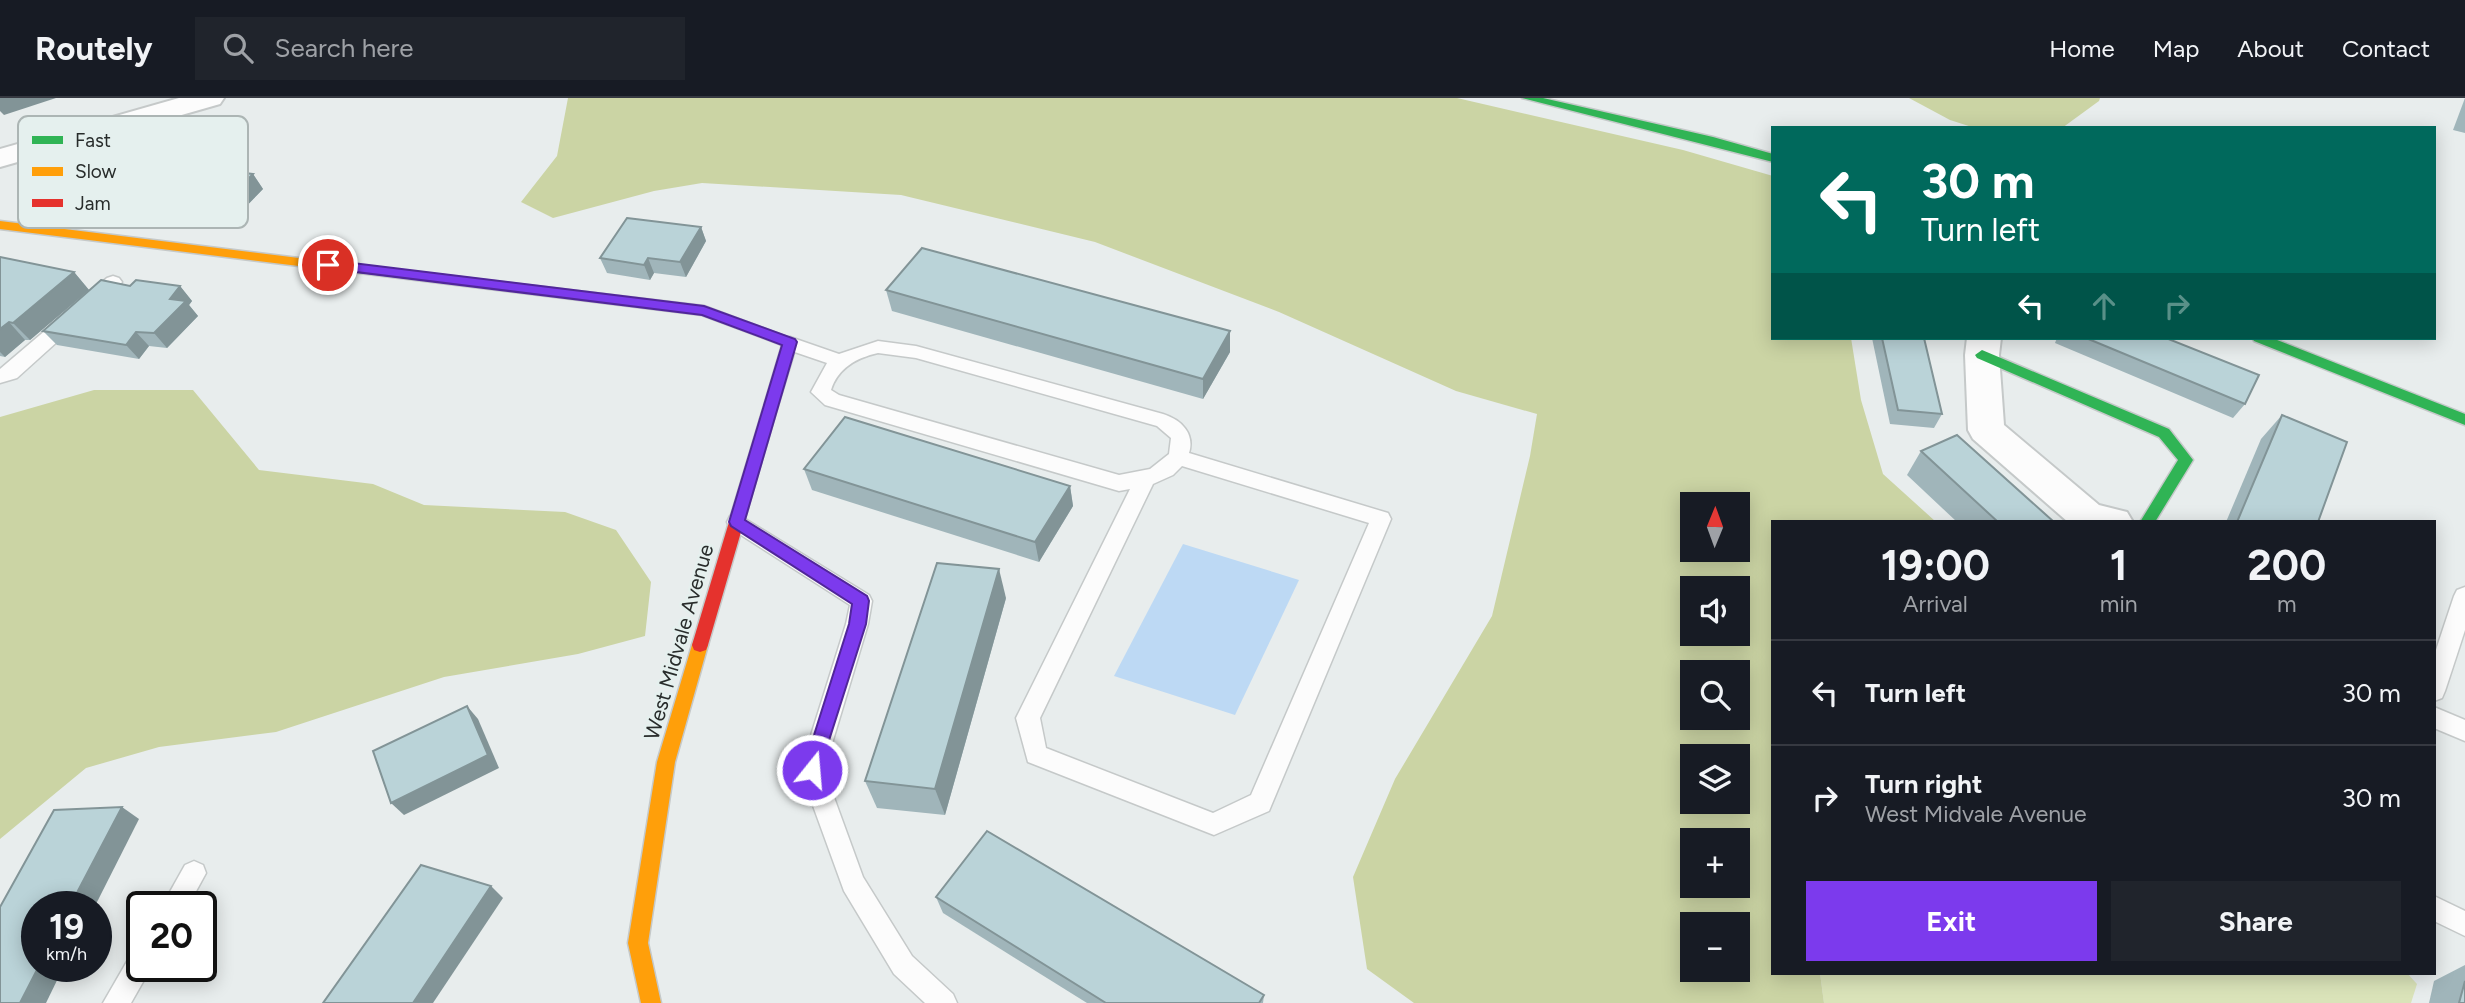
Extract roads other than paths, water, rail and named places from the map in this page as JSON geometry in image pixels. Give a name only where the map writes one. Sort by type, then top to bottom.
[{"type":"street","points":[[147,116],[210,98]]},
{"type":"street","points":[[1528,98],[1713,141],[1771,157]]},
{"type":"street","points":[[0,158],[18,153]]},
{"type":"street","points":[[0,225],[18,227]]},
{"type":"street","points":[[25,228],[704,311],[790,342]]},
{"type":"street","points":[[2264,340],[2465,420]]},
{"type":"street","name":"West Midvale Avenue","points":[[651,1003],[638,943],[666,762],[790,342]]},
{"type":"street","points":[[2102,520],[2089,518],[1986,429],[1983,346],[2164,433],[2186,460],[2148,520]]},
{"type":"lane","points":[[0,376],[10,373],[113,282]]},
{"type":"lane","points":[[790,342],[840,361]]},
{"type":"lane","points":[[897,348],[1163,421],[1177,430],[1182,440],[1179,458],[1166,470],[1144,481],[1119,483],[832,400],[821,392],[824,380],[840,361],[863,349],[897,348]]},
{"type":"lane","points":[[1144,481],[1120,535],[1028,718],[1036,755],[1214,824],[1260,803],[1381,519],[1179,458]]},
{"type":"lane","points":[[737,522],[861,601],[857,624],[812,770],[853,883],[903,965],[944,1003]]},
{"type":"lane","points":[[2436,685],[2465,596]]},
{"type":"lane","points":[[2436,717],[2465,731]]},
{"type":"lane","points":[[183,891],[194,873]]},
{"type":"lane","points":[[2436,909],[2465,924]]},
{"type":"lane","points":[[116,1003],[129,982]]},
{"type":"water","points":[[1183,544],[1299,580],[1235,715],[1114,676]]}]
